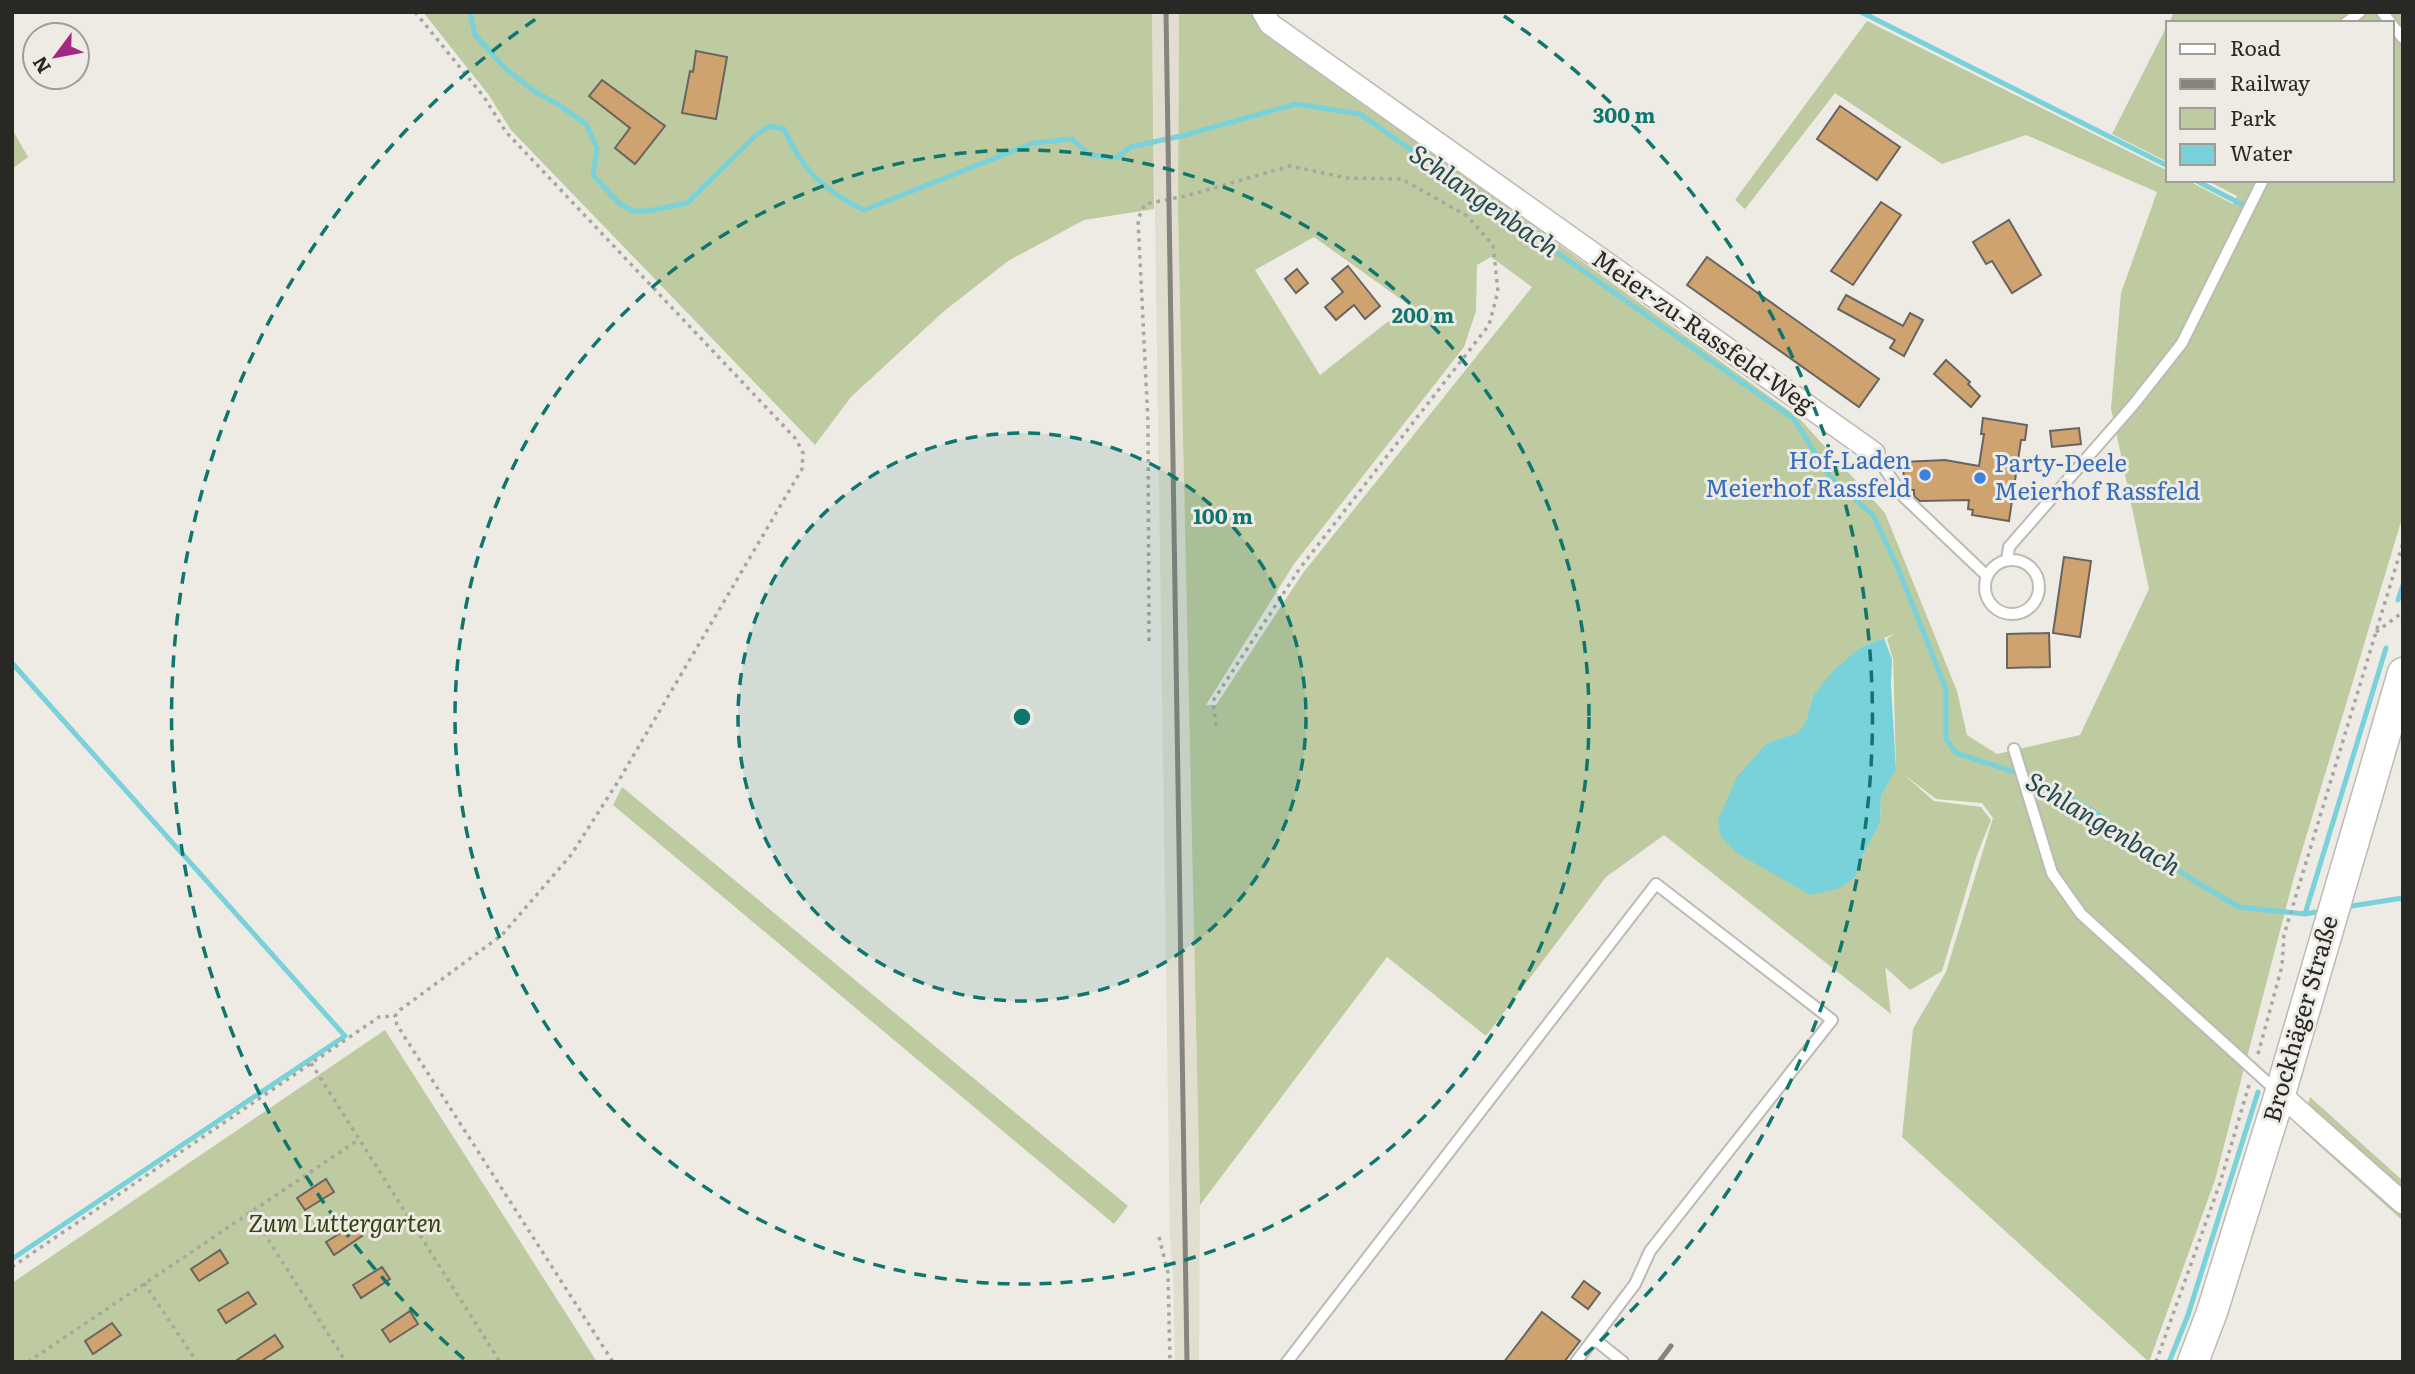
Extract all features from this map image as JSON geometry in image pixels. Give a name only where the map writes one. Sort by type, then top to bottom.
[{"type":"main road","name":"Brockhäger Straße","points":[[2193,1362],[2213,1312],[2280,1094],[2403,673]]},
{"type":"street","name":"Meier-zu-Rassfeld-Weg","points":[[1263,12],[1270,24],[1429,139],[1874,453]]},
{"type":"street","points":[[2280,1094],[2403,1203]]},
{"type":"lane","points":[[2007,560],[2009,547],[2134,404],[2182,343],[2262,182]]},
{"type":"lane","points":[[1874,453],[1904,497],[1987,576]]},
{"type":"lane","points":[[2007,560],[2020,561],[2035,572],[2040,589],[2033,606],[2017,615],[1999,612],[1989,602],[1985,589],[1987,576],[1995,565],[2007,560]]},
{"type":"lane","points":[[2014,749],[2029,806],[2052,873],[2081,914],[2280,1094]]},
{"type":"lane","points":[[1287,1362],[1657,884],[1832,1020],[1650,1251],[1635,1284],[1576,1362]]},
{"type":"lane","points":[[1594,1339],[1623,1362]]},
{"type":"path","points":[[12,1267],[379,1017],[395,1016],[502,935],[571,855],[619,780],[802,469],[803,453],[796,439],[506,132],[484,97],[415,12]]},
{"type":"path","points":[[1149,641],[1148,422],[1138,219],[1145,204],[1186,197],[1290,166],[1348,178],[1402,178],[1467,216],[1493,245],[1498,291],[1489,325],[1300,568],[1213,701],[1216,725]]},
{"type":"path","points":[[2156,1362],[2220,1183],[2282,967],[2284,935],[2403,543]]},
{"type":"path","points":[[2376,632],[2403,612]]},
{"type":"path","points":[[395,1016],[397,1025],[613,1362]]},
{"type":"path","points":[[311,1063],[500,1362]]},
{"type":"path","points":[[28,1362],[358,1140]]},
{"type":"path","points":[[250,1211],[346,1362]]},
{"type":"path","points":[[1159,1237],[1168,1273],[1170,1362]]},
{"type":"path","points":[[144,1283],[197,1362]]},
{"type":"path","points":[[38,1355],[42,1362]]},
{"type":"shaded area","points":[[1152,12],[1179,12],[1178,212],[1200,1205],[1199,1362],[1175,1362],[1170,1240]]},
{"type":"green space","points":[[423,12],[1152,12],[1154,209],[1084,220],[1008,261],[943,312],[851,397],[815,445],[511,130],[488,94]]},
{"type":"green space","points":[[1179,12],[1252,12],[1263,31],[1799,418],[1885,513],[1957,691],[1967,735],[1997,754],[2080,735],[2149,589],[2111,408],[2121,293],[2157,192],[2026,135],[1942,164],[1835,93],[1745,209],[1735,200],[1867,21],[2166,170],[2166,182],[2191,182],[2233,204],[2237,196],[2210,182],[2394,182],[2394,21],[2170,21],[2174,12],[2403,12],[2403,515],[2294,877],[2215,1180],[2149,1362],[1902,1137],[1913,1029],[1946,972],[1993,818],[1982,803],[1936,799],[1903,774],[1934,801],[1981,807],[1991,820],[1977,855],[1942,971],[1910,990],[1885,967],[1891,1014],[1664,835],[1606,877],[1486,1036],[1387,957],[1200,1205],[1178,212]],"holes":[[[1314,237],[1409,305],[1320,375],[1255,270]],[[1491,257],[1532,287],[1303,573],[1216,705],[1206,705],[1294,564],[1464,347],[1476,311],[1477,265]],[[1894,634],[1887,639],[1893,659],[1896,768],[1881,796],[1880,823],[1854,877],[1767,743],[1798,734],[1806,721],[1813,696],[1861,647]]]},
{"type":"green space","points":[[2166,28],[2166,161],[2112,134]]},
{"type":"green space","points":[[12,129],[28,157],[12,169]]},
{"type":"green space","points":[[622,787],[1128,1206],[1114,1224],[613,805]]},
{"type":"green space","name":"Zum Luttergarten","points":[[385,1030],[597,1362],[12,1362],[12,1283]]},
{"type":"green space","points":[[2310,1097],[2403,1181],[2403,1221],[2302,1130]]},
{"type":"water","points":[[1884,638],[1892,659],[1896,769],[1881,796],[1880,823],[1855,877],[1840,888],[1811,895],[1738,854],[1721,837],[1718,820],[1737,777],[1767,743],[1798,733],[1806,721],[1813,696],[1833,671],[1861,647]]},
{"type":"building","points":[[696,51],[727,57],[716,119],[682,113]]},
{"type":"building","points":[[602,80],[665,126],[635,164],[615,148],[630,128],[589,96]]},
{"type":"building","points":[[1840,106],[1900,147],[1877,180],[1817,139]]},
{"type":"building","points":[[1881,202],[1901,215],[1853,285],[1831,271]]},
{"type":"building","points":[[2009,220],[2041,275],[2012,293],[1992,261],[1986,264],[1973,242]]},
{"type":"building","points":[[1707,257],[1879,379],[1859,407],[1687,285]]},
{"type":"building","points":[[1348,266],[1380,306],[1365,319],[1354,305],[1336,320],[1325,307],[1343,292],[1332,279]]},
{"type":"building","points":[[1297,269],[1308,283],[1296,293],[1285,279]]},
{"type":"building","points":[[1846,295],[1903,326],[1910,313],[1923,320],[1904,356],[1890,348],[1895,340],[1838,309]]},
{"type":"building","points":[[1946,360],[1970,382],[1968,384],[1980,396],[1971,407],[1934,374]]},
{"type":"building","name":"Party-Deele Meierhof Rassfeld","points":[[1983,418],[2027,425],[2025,440],[2021,440],[2009,521],[1972,515],[1973,510],[1968,509],[1969,500],[1920,501],[1914,496],[1914,490],[1909,490],[1904,483],[1903,462],[1945,460],[1979,466],[1984,434],[1981,434]]},
{"type":"building","points":[[2079,428],[2081,444],[2052,447],[2050,431]]},
{"type":"building","points":[[2064,557],[2091,561],[2080,637],[2053,633]]},
{"type":"building","points":[[2049,633],[2050,667],[2007,668],[2007,634]]},
{"type":"building","points":[[326,1179],[334,1192],[305,1210],[297,1198]]},
{"type":"building","points":[[355,1224],[362,1236],[334,1255],[326,1242]]},
{"type":"building","points":[[220,1250],[228,1263],[199,1281],[191,1269]]},
{"type":"building","points":[[382,1267],[390,1279],[361,1298],[353,1285]]},
{"type":"building","points":[[1584,1281],[1600,1293],[1588,1309],[1572,1297]]},
{"type":"building","points":[[248,1292],[256,1304],[226,1323],[218,1310]]},
{"type":"building","points":[[410,1311],[418,1324],[390,1342],[382,1330]]},
{"type":"building","points":[[1542,1312],[1580,1341],[1564,1362],[1504,1362]]},
{"type":"building","points":[[112,1323],[121,1335],[93,1354],[85,1341]]},
{"type":"building","points":[[275,1335],[283,1347],[260,1362],[234,1362]]},
{"type":"waterway","name":"Schlangenbach","points":[[470,12],[475,35],[506,69],[534,91],[586,124],[597,148],[593,175],[619,203],[633,211],[648,211],[687,203],[756,135],[770,126],[784,129],[798,156],[826,187],[864,210],[1033,143],[1072,139],[1090,155],[1116,158],[1131,147],[1296,104],[1360,114],[1794,419],[1830,477],[1873,515],[1897,566],[1946,689],[1946,739],[1956,753],[2037,779],[2091,810],[2193,880],[2239,907],[2305,914],[2322,911]]},
{"type":"waterway","points":[[1861,12],[2166,165]]},
{"type":"waterway","points":[[2199,182],[2241,204]]},
{"type":"waterway","points":[[2398,600],[2403,585]]},
{"type":"waterway","points":[[2305,914],[2386,648]]},
{"type":"waterway","points":[[12,663],[345,1036],[12,1259]]},
{"type":"waterway","name":"Schlangenbach","points":[[2345,907],[2403,898]]},
{"type":"waterway","points":[[2169,1362],[2188,1315],[2258,1092]]},
{"type":"railway","points":[[1166,12],[1187,1362]]},
{"type":"railway","points":[[1659,1362],[1671,1346]]},
{"type":"place","name":"Hof-Laden Meierhof Rassfeld","points":[[1925,475]]},
{"type":"place","name":"Party-Deele Meierhof Rassfeld","points":[[1980,478]]}]
